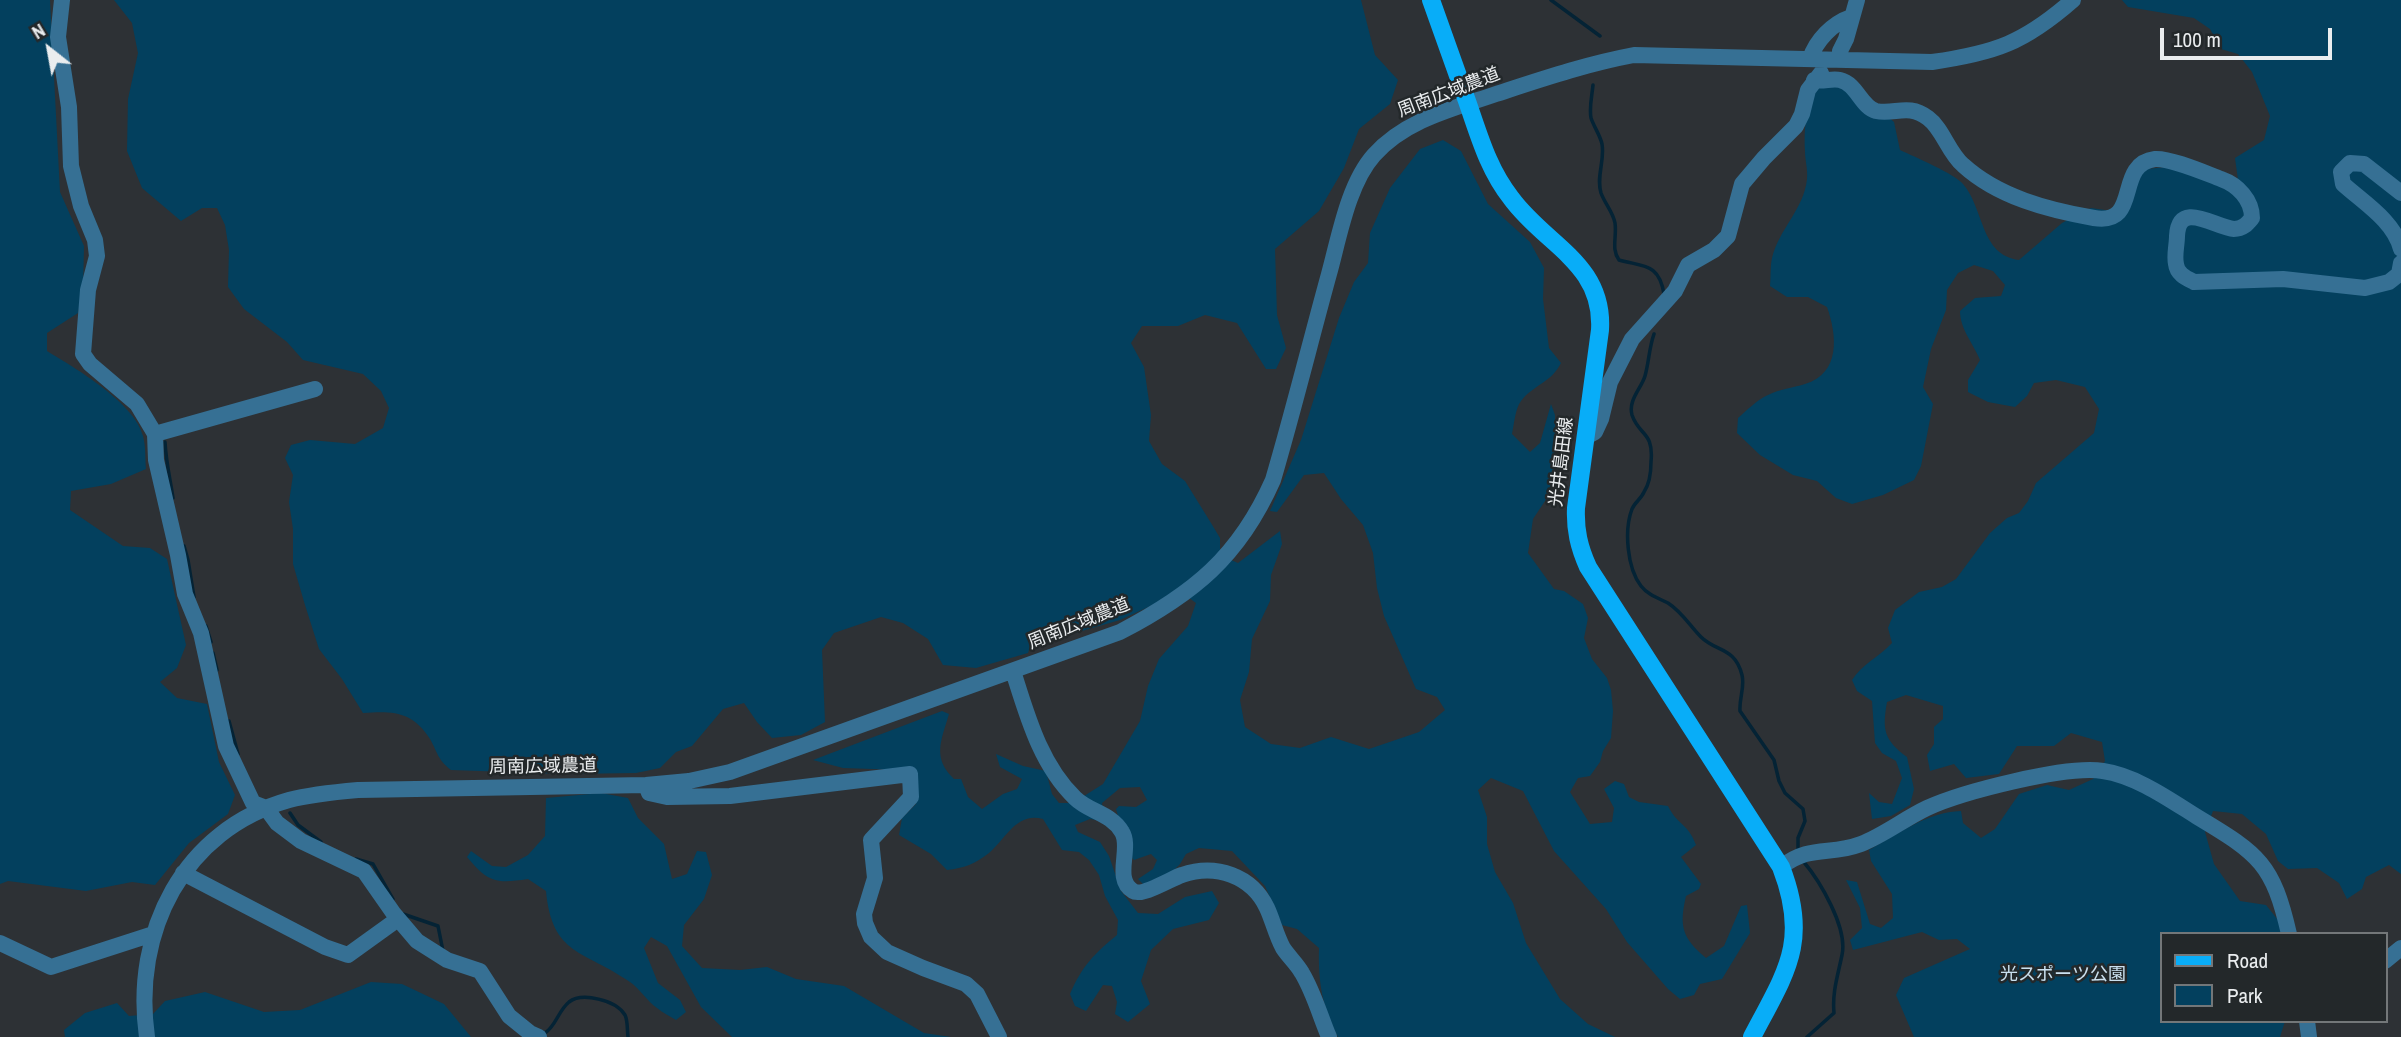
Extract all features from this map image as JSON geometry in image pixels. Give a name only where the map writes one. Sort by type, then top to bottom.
[{"type":"main road","name":"光井島田線","points":[[1431,0],[1486,156],[1511,198],[1527,218],[1571,256],[1595,290],[1601,313],[1600,330],[1579,477],[1576,531],[1588,567],[1781,867],[1792,895],[1795,936],[1791,955],[1783,978],[1752,1037]]},
{"type":"street","points":[[62,0],[58,37],[69,107],[71,166],[81,206],[95,240],[97,256],[88,290],[83,354],[90,364],[137,404],[155,434],[156,460],[178,555],[184,594],[201,633],[226,746],[253,803],[266,808],[277,823],[301,841],[364,871],[417,941],[435,954],[480,971],[509,1016],[539,1037]]},
{"type":"street","points":[[1840,51],[1846,40],[1857,0]]},
{"type":"street","name":"周南広域農道","points":[[147,1037],[144,978],[153,934],[164,904],[202,849],[233,824],[266,808],[316,794],[358,790],[646,785],[689,781],[730,772],[1120,632],[1156,614],[1191,590],[1238,541],[1261,507],[1273,480],[1357,181],[1371,158],[1391,137],[1416,123],[1558,73],[1634,55],[1932,62],[1977,56],[2016,41],[2045,25],[2073,0]]},
{"type":"street","points":[[1810,59],[1832,26],[1852,17]]},
{"type":"street","points":[[1586,437],[1595,432],[1610,382],[1632,339],[1675,291],[1688,265],[1714,250],[1728,236],[1742,184],[1796,126],[1808,90],[1819,74],[1841,80],[1852,87],[1868,106],[1876,111],[1902,109],[1914,111],[1929,119],[1963,165],[2001,191],[2026,202],[2097,219],[2113,217],[2124,207],[2129,179],[2138,167],[2154,159],[2232,183],[2252,209],[2252,218],[2245,226],[2234,229],[2194,216],[2185,219],[2178,228],[2176,265],[2182,276],[2194,282],[2283,279],[2365,288],[2389,282],[2399,274],[2401,263]]},
{"type":"street","points":[[2401,192],[2364,164],[2350,163],[2341,172],[2343,184],[2385,222],[2399,240],[2401,249]]},
{"type":"street","points":[[155,434],[315,389]]},
{"type":"street","points":[[1013,671],[1030,723],[1045,757],[1073,796],[1112,820],[1124,836],[1123,873],[1132,891],[1138,893],[1183,874],[1201,870],[1222,871],[1251,886],[1267,909],[1283,947],[1303,975],[1329,1037]]},
{"type":"street","points":[[1781,867],[1806,853],[1843,849],[1863,843],[1928,808],[1960,796],[2035,778],[2078,771],[2102,771],[2128,778],[2168,799],[2226,834],[2256,856],[2269,873],[2281,898],[2289,932]]},
{"type":"street","points":[[646,785],[649,793],[667,797],[730,796],[910,774],[911,797],[871,840],[875,878],[864,914],[865,923],[876,944],[887,951],[966,984],[981,1001],[999,1037]]},
{"type":"street","points":[[184,873],[325,947],[348,955],[398,919]]},
{"type":"street","points":[[0,943],[51,967],[153,934]]},
{"type":"street","points":[[2387,959],[2401,948]]},
{"type":"green space","points":[[0,0],[50,0],[60,192],[84,246],[83,290],[78,313],[47,333],[47,351],[88,377],[129,411],[138,424],[145,444],[146,469],[111,484],[71,491],[70,510],[123,546],[150,548],[167,559],[186,645],[177,668],[160,682],[177,698],[207,704],[219,762],[235,795],[228,814],[189,843],[155,885],[132,882],[86,891],[8,881],[0,884]]},
{"type":"green space","points":[[114,0],[1361,0],[1375,55],[1398,80],[1390,104],[1359,129],[1344,168],[1319,211],[1275,249],[1277,315],[1286,348],[1276,369],[1266,369],[1237,323],[1205,315],[1178,326],[1142,326],[1131,343],[1144,367],[1151,415],[1149,441],[1162,464],[1185,481],[1220,538],[1220,555],[1238,563],[1280,531],[1282,544],[1271,575],[1270,601],[1252,639],[1249,672],[1240,700],[1245,727],[1271,744],[1300,748],[1331,737],[1369,749],[1419,732],[1445,710],[1437,697],[1416,689],[1384,616],[1373,553],[1363,525],[1324,473],[1304,475],[1277,512],[1270,511],[1301,440],[1339,318],[1354,282],[1368,263],[1370,233],[1390,188],[1420,149],[1443,140],[1461,151],[1488,204],[1530,242],[1544,268],[1543,299],[1549,348],[1561,363],[1552,375],[1521,401],[1512,434],[1530,452],[1540,443],[1551,404],[1555,415],[1555,459],[1549,495],[1533,519],[1528,553],[1554,589],[1564,591],[1583,604],[1588,618],[1584,638],[1592,659],[1607,678],[1613,711],[1611,738],[1600,762],[1590,776],[1578,778],[1570,792],[1590,824],[1612,822],[1614,808],[1604,789],[1615,781],[1624,784],[1629,797],[1639,802],[1668,806],[1690,832],[1696,845],[1681,857],[1701,884],[1699,889],[1686,896],[1683,924],[1687,938],[1706,958],[1724,946],[1741,906],[1747,905],[1750,933],[1722,979],[1700,984],[1694,995],[1680,999],[1627,942],[1606,909],[1554,851],[1523,791],[1491,778],[1478,790],[1487,817],[1487,844],[1495,872],[1513,903],[1526,943],[1560,999],[1588,1024],[1615,1037],[1338,1037],[1322,994],[1319,948],[1297,929],[1282,925],[1265,886],[1232,851],[1199,848],[1186,854],[1170,874],[1144,885],[1138,879],[1153,869],[1157,860],[1151,854],[1134,860],[1130,856],[1116,809],[1119,806],[1136,807],[1147,800],[1140,787],[1120,788],[1102,803],[1101,821],[1090,819],[1075,825],[1078,832],[1100,842],[1109,856],[1121,891],[1138,913],[1158,914],[1185,897],[1212,891],[1219,903],[1209,920],[1173,929],[1151,950],[1141,981],[1150,1004],[1128,1022],[1115,1014],[1117,1002],[1112,986],[1103,985],[1086,1011],[1075,1006],[1070,994],[1079,976],[1095,955],[1117,935],[1118,920],[1105,896],[1099,875],[1089,860],[1079,852],[1062,850],[1043,819],[1034,818],[1026,819],[1012,828],[979,860],[964,867],[947,870],[931,854],[899,835],[902,818],[916,804],[918,782],[903,770],[843,768],[813,760],[942,711],[949,714],[940,749],[943,764],[954,779],[961,779],[968,797],[982,809],[1003,794],[1017,789],[1022,779],[1000,767],[996,754],[1023,766],[1046,771],[1052,794],[1059,803],[1073,803],[1103,784],[1140,721],[1148,686],[1159,659],[1188,626],[1196,603],[1181,592],[1120,620],[1031,643],[1028,653],[976,668],[943,665],[928,639],[903,623],[881,617],[834,633],[822,650],[825,722],[801,735],[772,738],[744,703],[723,709],[692,746],[676,752],[660,768],[636,773],[567,774],[451,770],[440,759],[423,730],[409,718],[384,712],[363,713],[319,649],[293,564],[293,529],[289,502],[293,475],[285,458],[291,445],[310,440],[355,444],[383,428],[389,408],[381,391],[363,374],[303,360],[287,342],[244,309],[228,287],[229,250],[225,225],[217,208],[202,208],[181,221],[142,188],[127,151],[128,99],[138,53],[132,23]]},
{"type":"green space","name":"光スポーツ公園","points":[[2122,0],[2401,0],[2401,874],[2389,865],[2366,877],[2362,889],[2347,899],[2339,883],[2317,868],[2288,869],[2278,861],[2266,834],[2242,814],[2213,811],[2205,832],[2214,864],[2240,901],[2266,905],[2282,925],[2283,932],[2160,932],[2160,1023],[2284,1023],[2280,1037],[1914,1037],[1896,995],[1904,978],[1970,949],[1957,939],[1939,940],[1922,932],[1853,950],[1850,940],[1862,928],[1860,908],[1846,880],[1857,882],[1870,924],[1881,928],[1893,918],[1892,894],[1871,861],[1869,850],[1913,825],[1949,812],[1961,811],[1963,823],[1981,838],[1995,829],[2019,794],[2047,785],[2069,790],[2093,779],[2105,761],[2102,742],[2071,733],[2054,746],[2017,746],[1999,774],[1966,778],[1954,764],[1930,771],[1927,755],[1934,744],[1934,727],[1943,719],[1943,706],[1906,695],[1887,702],[1885,727],[1889,740],[1907,757],[1914,789],[1910,805],[1891,816],[1872,819],[1869,793],[1879,802],[1892,804],[1902,778],[1896,761],[1882,753],[1875,743],[1872,701],[1857,691],[1852,680],[1892,643],[1888,628],[1895,610],[1919,592],[1942,587],[1956,579],[1990,533],[2007,518],[2019,513],[2036,483],[2094,433],[2099,409],[2085,387],[2056,380],[2034,383],[2027,396],[2015,407],[1988,402],[1968,392],[1968,380],[1980,360],[1964,330],[1960,311],[1975,298],[2001,296],[2005,285],[1993,271],[1974,265],[1958,273],[1947,290],[1946,310],[1931,349],[1923,387],[1933,404],[1921,466],[1914,480],[1883,495],[1852,504],[1836,498],[1817,481],[1793,475],[1760,455],[1737,433],[1738,418],[1768,395],[1817,379],[1825,371],[1833,352],[1833,329],[1827,307],[1808,297],[1787,297],[1770,286],[1771,261],[1775,248],[1805,190],[1805,124],[1812,99],[1822,85],[1843,86],[1894,122],[1900,150],[1959,180],[1976,206],[1990,241],[2006,256],[2019,260],[2062,223],[2091,208],[2126,213],[2136,181],[2146,169],[2167,167],[2238,180],[2235,158],[2264,140],[2270,116],[2252,72],[2238,54],[2221,49],[2210,29],[2194,18],[2128,7]]},
{"type":"green space","points":[[601,793],[628,798],[638,818],[664,844],[672,879],[687,874],[697,851],[706,852],[712,875],[704,899],[684,925],[682,946],[702,968],[740,970],[767,967],[796,979],[844,986],[924,1033],[951,1037],[732,1037],[701,1007],[667,946],[651,937],[644,948],[658,983],[680,1000],[686,1012],[676,1020],[653,1005],[630,982],[573,949],[563,940],[549,912],[546,891],[528,879],[493,879],[481,872],[467,857],[471,851],[492,866],[506,867],[528,855],[545,836],[546,798]]},
{"type":"green space","points":[[371,982],[402,984],[444,1004],[471,1037],[65,1037],[64,1030],[85,1013],[117,1003],[129,1016],[153,1014],[165,1001],[205,992],[264,1012],[300,1010]]},
{"type":"waterway","points":[[1551,0],[1600,36]]},
{"type":"waterway","points":[[1593,85],[1591,118],[1603,150],[1600,187],[1615,223],[1617,256],[1619,260],[1654,271],[1662,284],[1664,294]]},
{"type":"waterway","points":[[1654,334],[1645,376],[1633,399],[1631,410],[1635,422],[1648,439],[1651,452],[1648,485],[1633,507],[1628,527],[1630,559],[1636,578],[1644,589],[1673,607],[1707,642],[1735,659],[1743,680],[1740,711],[1774,760],[1785,793],[1803,809],[1805,821],[1798,838],[1798,852]]},
{"type":"waterway","points":[[165,442],[173,498]]},
{"type":"waterway","points":[[184,546],[194,597]]},
{"type":"waterway","points":[[206,626],[211,642]]},
{"type":"waterway","points":[[213,653],[217,670]]},
{"type":"waterway","points":[[229,721],[238,754]]},
{"type":"waterway","points":[[290,813],[298,825],[321,842]]},
{"type":"waterway","points":[[356,859],[373,864],[393,899]]},
{"type":"waterway","points":[[1803,861],[1831,905],[1843,944],[1834,1013],[1807,1037]]},
{"type":"waterway","points":[[403,914],[438,926],[443,951]]},
{"type":"waterway","points":[[542,1032],[549,1030],[569,1002],[590,998],[607,1002],[621,1010],[626,1017],[628,1037]]}]
